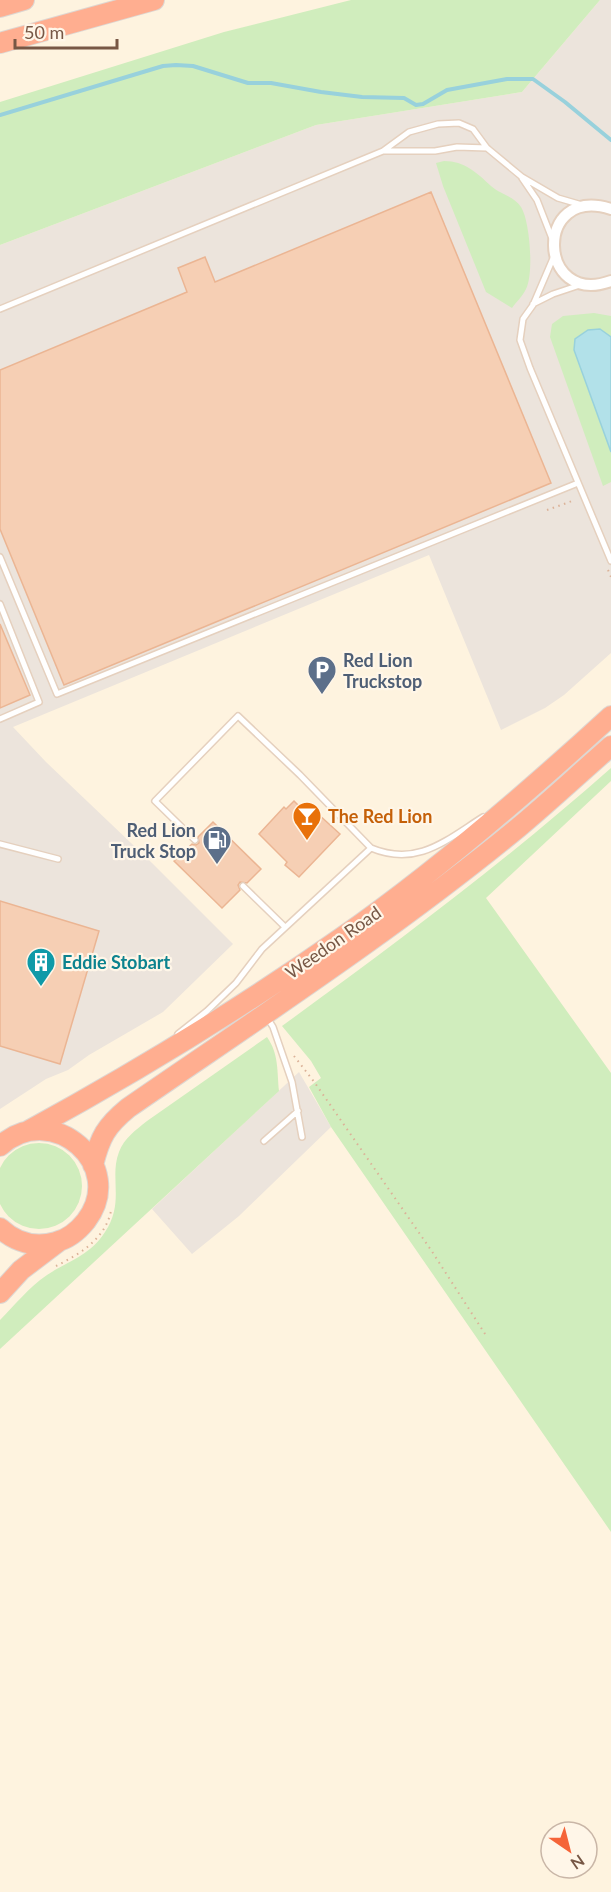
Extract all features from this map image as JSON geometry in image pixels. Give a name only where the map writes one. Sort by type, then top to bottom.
[{"type":"highway","points":[[0,7],[24,0]]},
{"type":"highway","points":[[0,43],[154,0]]},
{"type":"highway","name":"Weedon Road","points":[[10,1137],[118,1081],[241,1005],[342,938],[463,844],[611,716]]},
{"type":"highway","name":"Weedon Road","points":[[93,1165],[99,1142],[112,1121],[128,1108],[265,1015],[417,906],[519,827],[611,746]]},
{"type":"highway","points":[[0,1293],[21,1270],[78,1230],[91,1213],[96,1199],[97,1185],[93,1165],[82,1148],[65,1135],[46,1130],[10,1137]]},
{"type":"highway","points":[[0,1228],[13,1238],[26,1243],[46,1244],[60,1241]]},
{"type":"street","points":[[611,209],[598,205],[584,206],[566,215],[555,231],[553,241],[554,256],[564,274],[581,284],[599,285],[611,281]]},
{"type":"street","points":[[599,285],[611,292]]},
{"type":"lane","points":[[0,309],[383,151],[409,132],[438,124],[459,123],[473,129],[487,148],[522,177],[558,198],[584,206]]},
{"type":"lane","points":[[383,151],[435,151],[457,147],[487,148]]},
{"type":"lane","points":[[522,177],[537,200],[553,241]]},
{"type":"lane","points":[[554,256],[533,305],[523,319],[520,340],[608,562]]},
{"type":"lane","points":[[533,305],[553,294],[581,284]]},
{"type":"lane","points":[[0,557],[57,694],[578,483]]},
{"type":"lane","points":[[0,604],[39,702],[0,719]]},
{"type":"lane","points":[[195,840],[155,801],[238,716],[300,775],[370,848],[385,854],[403,856],[422,852],[446,840],[530,788]]},
{"type":"lane","points":[[0,844],[58,859]]},
{"type":"lane","points":[[171,1039],[207,1011],[236,983],[262,950],[285,927],[370,848]]},
{"type":"lane","points":[[243,886],[285,927]]},
{"type":"lane","points":[[265,1015],[273,1027],[292,1082],[302,1137]]},
{"type":"lane","points":[[118,1081],[162,1046]]},
{"type":"lane","points":[[264,1141],[297,1111]]},
{"type":"path","points":[[547,510],[578,498],[581,504]]},
{"type":"path","points":[[608,562],[611,578]]},
{"type":"path","points":[[294,1056],[431,1250],[487,1337]]},
{"type":"path","points":[[48,1269],[88,1248],[100,1234],[110,1217],[111,1209]]},
{"type":"shaded area","points":[[600,0],[611,0],[611,653],[564,695],[545,708],[501,730],[429,555],[13,727],[233,944],[163,1012],[89,1055],[68,1070],[46,1079],[0,1109],[0,245],[316,125],[522,92]]},
{"type":"shaded area","points":[[299,1072],[331,1127],[239,1216],[192,1254],[152,1209]]},
{"type":"green space","points":[[351,0],[600,0],[522,92],[316,125],[0,245],[0,102],[224,32]]},
{"type":"green space","points":[[444,161],[458,163],[470,169],[495,189],[515,200],[521,207],[529,235],[530,272],[526,289],[512,308],[486,292],[443,186],[436,163]]},
{"type":"green space","points":[[594,313],[611,316],[611,337],[600,329],[574,350],[611,452],[611,482],[603,486],[550,337],[552,324],[563,316]]},
{"type":"green space","points":[[611,768],[611,781],[486,898],[611,1073],[611,1532],[331,1127],[309,1087],[321,1078],[311,1061],[282,1026],[450,901]]},
{"type":"green space","points":[[267,1037],[276,1056],[279,1091],[0,1349],[0,1320],[34,1285],[86,1252],[105,1232],[111,1221],[116,1200],[116,1162],[127,1138],[147,1121]]},
{"type":"green space","points":[[39,1143],[63,1150],[75,1162],[82,1186],[75,1210],[63,1222],[39,1229],[15,1222],[3,1210],[-4,1186],[3,1162],[15,1150]]},
{"type":"water","points":[[600,329],[611,337],[611,452],[574,350],[575,339],[588,330]]},
{"type":"building","points":[[431,192],[551,483],[64,685],[0,529],[0,370],[187,292],[178,268],[205,257],[215,282]]},
{"type":"building","points":[[0,624],[30,695],[0,708]]},
{"type":"building","name":"The Red Lion","points":[[294,801],[302,809],[307,804],[340,834],[299,877],[285,865],[287,862],[259,834],[284,807],[286,809]]},
{"type":"building","name":"Red Lion Truck Stop","points":[[213,822],[261,869],[247,883],[240,882],[238,885],[240,890],[222,908],[174,861],[192,844],[199,843],[198,837]]},
{"type":"building","name":"Eddie Stobart","points":[[0,901],[99,931],[60,1064],[0,1046]]},
{"type":"waterway","points":[[0,115],[163,66],[176,65],[193,66],[248,83],[271,83],[362,97],[404,98],[416,105],[423,104],[447,90],[507,79],[533,79],[611,140]]},
{"type":"place","name":"Red Lion Truckstop","points":[[322,696]]},
{"type":"place","name":"The Red Lion","points":[[307,842]]},
{"type":"place","name":"Red Lion Truck Stop","points":[[217,866]]},
{"type":"place","name":"Eddie Stobart","points":[[41,988]]}]
